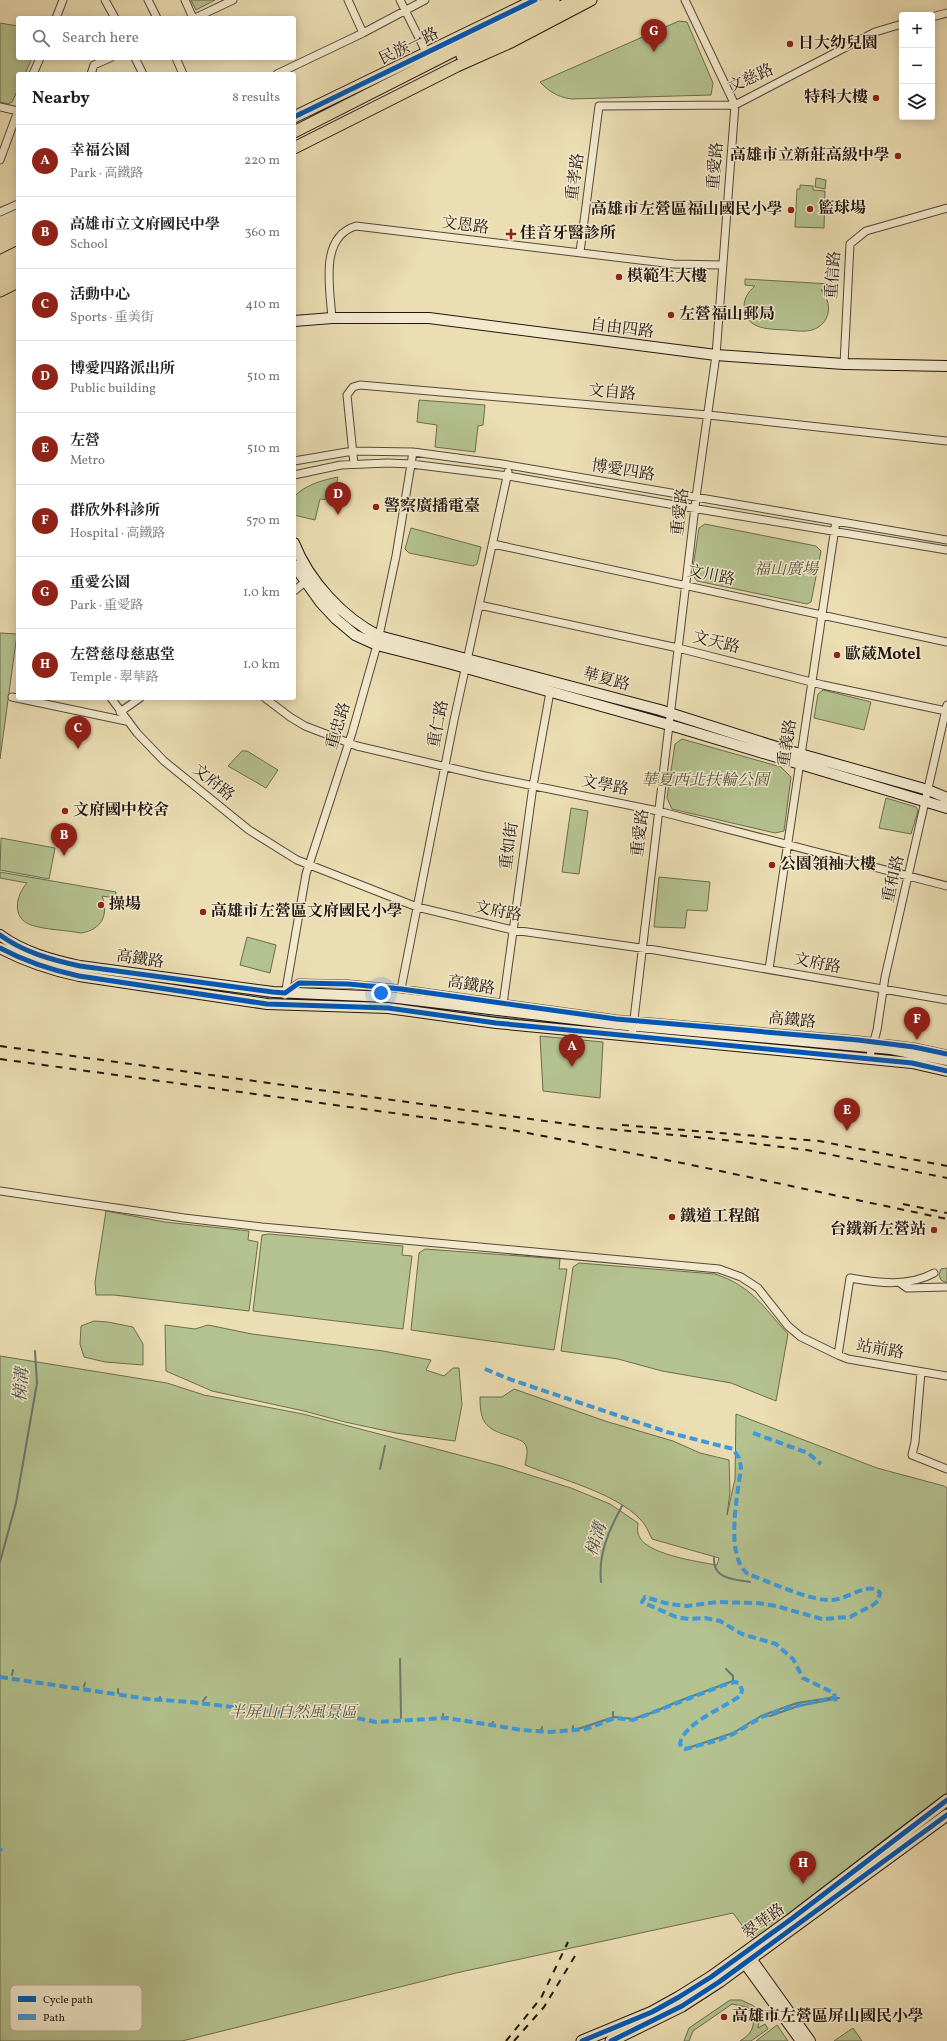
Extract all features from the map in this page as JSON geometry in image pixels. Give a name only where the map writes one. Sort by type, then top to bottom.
[{"type":"main road","name":"民族一路","points":[[296,131],[428,57],[535,0]]},
{"type":"main road","name":"民族一路","points":[[296,116],[554,0]]},
{"type":"main road","name":"民族一路","points":[[296,140],[574,0]]},
{"type":"main road","points":[[296,147],[457,66],[511,42],[591,0]]},
{"type":"main road","points":[[0,261],[16,253]]},
{"type":"main road","points":[[0,272],[16,264]]},
{"type":"main road","points":[[0,281],[16,273]]},
{"type":"main road","points":[[0,291],[16,283]]},
{"type":"main road","name":"翠華路","points":[[611,2041],[682,2006],[947,1800]]},
{"type":"main road","name":"翠華路","points":[[582,2041],[646,2015],[680,1998],[745,1957],[947,1815]]},
{"type":"street","points":[[57,16],[64,0]]},
{"type":"street","points":[[105,0],[113,16]]},
{"type":"street","points":[[148,0],[156,16]]},
{"type":"street","points":[[185,0],[193,16]]},
{"type":"street","points":[[198,16],[221,3],[233,0]]},
{"type":"street","points":[[348,0],[363,33]]},
{"type":"street","points":[[400,0],[428,57]]},
{"type":"street","points":[[281,72],[363,33],[425,0]]},
{"type":"street","points":[[685,0],[735,105]]},
{"type":"street","points":[[935,16],[947,13]]},
{"type":"street","name":"文慈路","points":[[599,106],[735,105],[875,32],[899,25]]},
{"type":"street","points":[[34,72],[39,60]]},
{"type":"street","points":[[92,72],[94,65],[105,60]]},
{"type":"street","points":[[136,60],[142,72]]},
{"type":"street","points":[[177,60],[182,72]]},
{"type":"street","name":"重愛路","points":[[632,1036],[696,496],[716,356],[735,105]]},
{"type":"street","name":"重孝路","points":[[580,252],[599,106]]},
{"type":"street","points":[[0,107],[16,111]]},
{"type":"street","points":[[0,160],[16,116]]},
{"type":"street","points":[[0,212],[16,205]]},
{"type":"street","name":"重信路","points":[[844,364],[850,244],[866,231],[947,208]]},
{"type":"street","name":"文恩路","points":[[332,318],[330,258],[332,247],[336,239],[343,231],[356,226],[673,264],[722,265]]},
{"type":"street","name":"自由四路","points":[[296,322],[332,318],[429,318],[716,356],[844,364],[947,366]]},
{"type":"street","name":"文自路","points":[[354,464],[348,396],[353,387],[360,385],[708,416],[947,441]]},
{"type":"street","name":"博愛四路","points":[[296,461],[353,451],[413,452],[696,496],[947,540]]},
{"type":"street","name":"重忠路","points":[[284,1005],[309,865],[349,743],[378,640],[412,464],[413,452]]},
{"type":"street","name":"博愛四路","points":[[296,474],[314,470],[354,464],[412,464],[508,476],[695,509],[947,550]]},
{"type":"street","name":"重仁路","points":[[401,989],[466,663],[510,466]]},
{"type":"street","name":"重義路","points":[[769,969],[800,758],[824,615],[836,532],[836,521]]},
{"type":"street","name":"文川路","points":[[493,544],[947,642]]},
{"type":"street","name":"華夏路","points":[[296,546],[315,579],[328,596],[346,616],[378,640]]},
{"type":"street","name":"華夏路","points":[[296,569],[336,619],[356,635],[671,713],[800,758]]},
{"type":"street","points":[[296,589],[305,582]]},
{"type":"street","name":"文天路","points":[[479,605],[678,648],[812,682],[946,708]]},
{"type":"street","name":"華夏路","points":[[466,663],[550,692],[669,725],[800,758],[927,796],[947,798]]},
{"type":"street","name":"重如街","points":[[502,1004],[533,786],[550,692]]},
{"type":"street","points":[[12,697],[16,698]]},
{"type":"street","points":[[26,700],[126,721]]},
{"type":"street","name":"文府路","points":[[112,700],[126,721],[164,761],[215,804],[249,830],[286,854],[309,865],[417,908],[513,930],[642,948],[947,1000]]},
{"type":"street","points":[[120,712],[137,700]]},
{"type":"street","name":"文學路","points":[[268,700],[305,726],[349,743],[445,767],[658,811],[947,886]]},
{"type":"street","name":"重和路","points":[[868,1058],[946,708]]},
{"type":"street","name":"華夏路","points":[[927,796],[947,808]]},
{"type":"street","name":"高鐵路","points":[[0,935],[31,952],[52,960],[80,966],[285,993],[389,997],[633,1023],[872,1045],[914,1047],[947,1054]]},
{"type":"street","name":"高鐵路","points":[[0,948],[21,960],[49,970],[284,1005],[388,1008],[496,1023],[868,1058],[912,1063],[947,1071]]},
{"type":"street","name":"高鐵路","points":[[285,993],[299,983],[348,984],[401,989],[633,1023]]},
{"type":"street","name":"高鐵路","points":[[872,1045],[947,1060]]},
{"type":"street","points":[[0,1191],[184,1218],[262,1227],[719,1269],[741,1277],[758,1288],[788,1326],[801,1337],[838,1355]]},
{"type":"street","points":[[900,1283],[920,1279],[934,1273]]},
{"type":"street","name":"站前路","points":[[900,1283],[850,1278],[838,1355],[848,1359],[947,1376]]},
{"type":"street","points":[[900,1283],[907,1288],[947,1286]]},
{"type":"street","points":[[920,1372],[915,1442],[912,1455],[947,1469]]},
{"type":"street","points":[[745,1957],[801,2041]]},
{"type":"street","points":[[745,1957],[810,2041]]},
{"type":"green space","points":[[191,0],[215,0],[196,10]]},
{"type":"green space","points":[[679,21],[687,22],[713,83],[711,95],[571,99],[554,93],[540,82]]},
{"type":"green space","points":[[0,23],[16,26],[16,60],[31,60],[26,72],[16,72],[16,93],[12,102],[8,104],[0,102]]},
{"type":"green space","points":[[816,178],[826,180],[825,189],[815,187]]},
{"type":"green space","name":"籃球場","points":[[800,185],[813,186],[813,190],[825,191],[824,228],[795,227],[797,189],[800,189]]},
{"type":"green space","points":[[745,279],[831,284],[830,290],[821,290],[827,301],[828,313],[826,318],[818,327],[806,331],[767,329],[754,325],[749,321],[744,307],[747,295],[755,286],[745,285]]},
{"type":"green space","points":[[419,400],[485,405],[483,425],[478,426],[475,452],[435,447],[437,425],[417,422]]},
{"type":"green space","points":[[338,477],[333,500],[320,499],[315,520],[296,515],[296,495],[308,486]]},
{"type":"green space","name":"福山廣場","points":[[705,524],[816,546],[821,551],[811,602],[807,604],[697,581],[692,574],[699,528]]},
{"type":"green space","points":[[411,528],[481,547],[477,564],[473,566],[409,553],[405,549]]},
{"type":"green space","points":[[0,633],[16,634],[16,641],[0,759]]},
{"type":"green space","points":[[823,690],[871,702],[864,730],[814,718],[818,694]]},
{"type":"green space","name":"華夏西北扶輪公園","points":[[682,739],[781,767],[791,777],[784,831],[775,833],[672,809],[667,798],[675,744]]},
{"type":"green space","points":[[242,751],[247,751],[278,770],[266,788],[228,766]]},
{"type":"green space","points":[[886,798],[916,807],[918,811],[911,834],[879,828]]},
{"type":"green space","points":[[571,808],[588,811],[579,874],[562,872]]},
{"type":"green space","points":[[1,838],[55,848],[49,879],[0,870]]},
{"type":"green space","points":[[0,872],[116,892],[115,898],[102,896],[105,909],[102,920],[99,925],[88,931],[81,933],[37,927],[25,922],[20,917],[18,912],[18,900],[27,883],[0,878]]},
{"type":"green space","points":[[659,877],[710,882],[707,911],[687,910],[685,928],[654,927]]},
{"type":"green space","points":[[247,937],[276,945],[270,973],[240,965]]},
{"type":"green space","points":[[540,1036],[603,1042],[600,1098],[543,1091]]},
{"type":"green space","points":[[106,1211],[165,1222],[249,1231],[248,1240],[258,1242],[249,1311],[114,1295],[96,1295],[95,1282]]},
{"type":"green space","points":[[269,1234],[403,1246],[402,1255],[412,1256],[403,1329],[253,1311],[262,1235]]},
{"type":"green space","points":[[425,1249],[560,1259],[559,1269],[567,1269],[554,1350],[411,1330],[419,1253]]},
{"type":"green space","points":[[579,1263],[715,1274],[728,1279],[748,1291],[764,1306],[788,1334],[776,1401],[731,1383],[662,1371],[618,1359],[561,1351],[573,1267]]},
{"type":"green space","points":[[947,1268],[947,1283],[941,1280],[939,1275],[941,1269]]},
{"type":"green space","points":[[94,1321],[133,1327],[143,1344],[143,1365],[105,1362],[84,1357],[80,1344],[81,1326]]},
{"type":"green space","points":[[165,1325],[195,1329],[208,1325],[252,1334],[383,1351],[431,1360],[426,1370],[444,1376],[453,1368],[459,1368],[462,1405],[455,1441],[396,1433],[212,1391],[166,1371]]},
{"type":"green space","name":"半屏山自然風景區","points":[[0,1356],[167,1383],[204,1395],[303,1414],[501,1466],[571,1488],[610,1504],[638,1523],[638,1532],[642,1540],[660,1552],[685,1559],[717,1565],[719,1558],[652,1539],[641,1520],[630,1510],[603,1494],[525,1465],[527,1452],[525,1444],[490,1428],[486,1424],[481,1414],[480,1397],[502,1397],[514,1389],[605,1421],[673,1441],[700,1453],[729,1460],[730,1492],[727,1515],[735,1479],[736,1414],[877,1468],[947,1488],[947,1793],[885,1839],[758,1941],[750,1936],[733,1913],[456,1973],[182,2041],[0,2041]]},
{"type":"green space","points":[[730,2000],[741,2000],[754,2006],[760,2016],[758,2028],[765,2024],[768,2029],[751,2041],[740,2041],[747,2036],[753,2027],[753,2015],[747,2007],[732,2004],[693,2031],[689,2041],[684,2041],[689,2028]]},
{"type":"green space","points":[[777,2025],[788,2041],[756,2041]]},
{"type":"green space","points":[[853,2028],[862,2041],[834,2041]]},
{"type":"waterway","points":[[149,980],[224,991]]},
{"type":"waterway","points":[[237,992],[268,997]]},
{"type":"waterway","points":[[304,1000],[353,1000]]},
{"type":"waterway","points":[[367,1001],[496,1017],[597,1027]]},
{"type":"waterway","points":[[842,1050],[851,1050]]},
{"type":"waterway","name":"梯溝","points":[[0,1562],[16,1503],[37,1383],[35,1351]]},
{"type":"waterway","points":[[380,1469],[385,1446]]},
{"type":"waterway","name":"梯溝","points":[[601,1582],[601,1562],[603,1552],[609,1533],[622,1506]]},
{"type":"waterway","points":[[714,1558],[715,1565],[720,1574],[731,1579],[750,1582]]},
{"type":"waterway","name":"梯溝","points":[[400,1659],[401,1718]]},
{"type":"waterway","points":[[575,1730],[614,1717],[633,1719],[733,1681],[733,1676],[726,1669]]},
{"type":"waterway","points":[[12,1675],[13,1670]]},
{"type":"waterway","points":[[203,1701],[206,1697]]},
{"type":"waterway","points":[[691,1747],[733,1733],[761,1716],[797,1703],[830,1698]]},
{"type":"waterway","points":[[770,1716],[798,1706],[834,1699]]},
{"type":"waterway","points":[[613,1712],[613,1717]]},
{"type":"waterway","points":[[541,1731],[542,1727]]},
{"type":"railway","points":[[0,1046],[596,1128],[707,1138],[807,1150],[947,1178]]},
{"type":"railway","points":[[0,1059],[502,1128],[687,1164],[947,1219]]},
{"type":"railway","points":[[622,1125],[819,1141],[947,1166]]},
{"type":"railway","points":[[903,1204],[947,1213]]},
{"type":"railway","points":[[506,2041],[541,1998],[568,1942]]},
{"type":"railway","points":[[514,2041],[544,2007],[578,1951]]},
{"type":"marked path","points":[[485,1369],[512,1380],[667,1432],[733,1449],[739,1458],[741,1467],[734,1524],[734,1539],[736,1553],[741,1565],[748,1574],[801,1594],[822,1599],[837,1599],[864,1590],[875,1590],[880,1593],[878,1601],[850,1617],[822,1619],[776,1606],[757,1603],[717,1602],[687,1606],[669,1604],[645,1597],[642,1602],[676,1617],[689,1619],[705,1618],[720,1621],[742,1634],[776,1644],[793,1659],[803,1678],[834,1693],[836,1702]]},
{"type":"marked path","points":[[753,1433],[808,1453],[821,1464]]},
{"type":"marked path","points":[[0,1677],[148,1699],[190,1702],[276,1712],[300,1713],[327,1717],[352,1717],[376,1722],[447,1718],[522,1730],[550,1732],[586,1729],[615,1718],[633,1720],[724,1685],[735,1682],[739,1683],[742,1690],[741,1695],[697,1722],[683,1736],[680,1744],[682,1748],[685,1749],[719,1740],[733,1734],[762,1717],[783,1709],[836,1697]]},
{"type":"cycle path","points":[[296,116],[535,0]]},
{"type":"cycle path","points":[[0,935],[18,946],[38,955],[80,966],[273,992],[285,993],[299,983],[348,984],[401,989],[616,1019],[858,1040],[914,1047],[947,1054]]},
{"type":"cycle path","points":[[0,948],[39,965],[79,976],[267,1004],[388,1008],[496,1023],[912,1063],[947,1071]]},
{"type":"cycle path","points":[[582,2041],[652,2012],[711,1977],[790,1920],[947,1800]]},
{"type":"cycle path","points":[[611,2041],[682,2006],[719,1982],[947,1815]]},
{"type":"place","name":"日大幼兒園","points":[[790,44]]},
{"type":"place","name":"重愛公園","points":[[654,52]]},
{"type":"place","name":"特科大樓","points":[[876,98]]},
{"type":"place","name":"高雄市立新莊高級中學","points":[[898,156]]},
{"type":"place","name":"籃球場","points":[[810,209]]},
{"type":"place","name":"高雄市左營區福山國民小學","points":[[791,210]]},
{"type":"place","name":"佳音牙醫診所","points":[[511,234]]},
{"type":"place","name":"模範生大樓","points":[[619,277]]},
{"type":"place","name":"左營福山郵局","points":[[671,315]]},
{"type":"place","name":"警察廣播電臺","points":[[376,507]]},
{"type":"place","name":"博愛四路派出所","points":[[338,515]]},
{"type":"place","name":"歐葳Motel","points":[[837,655]]},
{"type":"place","name":"活動中心","points":[[78,749]]},
{"type":"place","name":"文府國中校舍","points":[[65,811]]},
{"type":"place","name":"高雄市立文府國民中學","points":[[64,856]]},
{"type":"place","name":"公園領袖大樓","points":[[772,865]]},
{"type":"place","name":"操場","points":[[101,905]]},
{"type":"place","name":"高雄市左營區文府國民小學","points":[[203,912]]},
{"type":"place","name":"群欣外科診所","points":[[917,1040]]},
{"type":"place","name":"幸福公園","points":[[572,1067]]},
{"type":"place","name":"左營","points":[[847,1131]]},
{"type":"place","name":"鐵道工程館","points":[[672,1217]]},
{"type":"place","name":"台鐵新左營站","points":[[934,1230]]},
{"type":"place","name":"左營慈母慈惠堂","points":[[803,1884]]},
{"type":"place","name":"高雄市左營區屏山國民小學","points":[[724,2017]]}]
